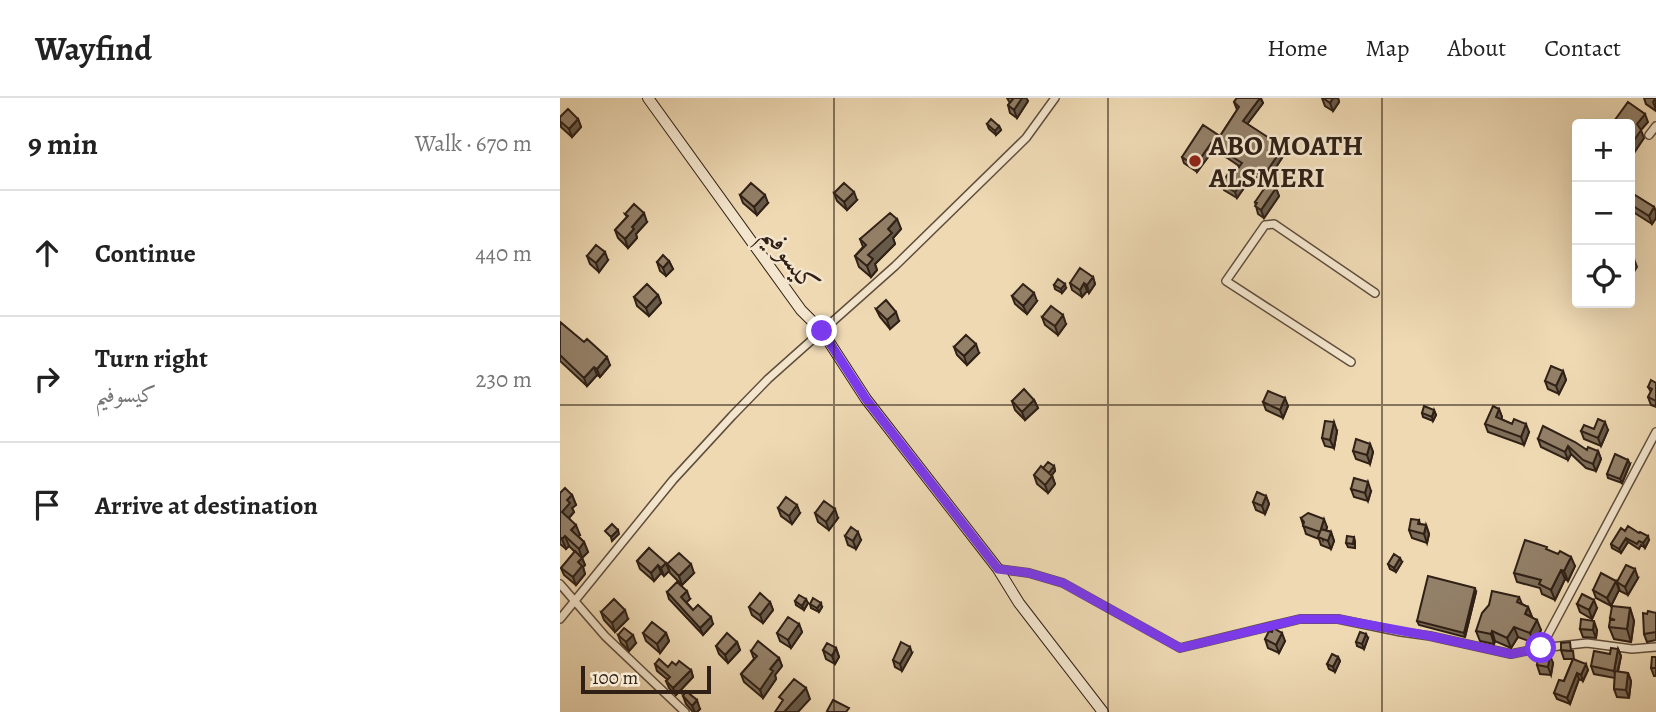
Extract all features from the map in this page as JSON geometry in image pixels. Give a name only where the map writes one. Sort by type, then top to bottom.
[{"type":"street","name":"كيسوفيم","points":[[648,98],[802,310],[822,331],[866,399],[998,569],[1019,603],[1103,712]]},
{"type":"street","points":[[560,619],[674,480],[732,416],[768,379],[895,265],[1026,138],[1055,98]]},
{"type":"street","points":[[1649,135],[1656,126]]},
{"type":"street","points":[[1351,362],[1226,281],[1265,225],[1274,224],[1375,293]]},
{"type":"street","points":[[1541,648],[1656,432]]},
{"type":"street","points":[[998,569],[1029,573],[1063,583],[1180,648],[1300,619],[1338,619],[1511,654],[1587,643],[1632,649],[1656,648]]},
{"type":"street","points":[[560,584],[605,636],[685,712]]},
{"type":"building","points":[[1011,98],[1022,98],[1014,110],[1008,105],[1013,99]]},
{"type":"building","points":[[1237,98],[1260,98],[1243,121],[1283,147],[1263,177],[1250,169],[1235,192],[1222,184],[1229,172],[1233,175],[1242,163],[1211,143],[1195,166],[1182,157],[1203,125],[1220,136],[1239,107],[1234,102]]},
{"type":"building","points":[[1628,102],[1645,114],[1637,124],[1641,130],[1635,139],[1635,119],[1616,119]]},
{"type":"building","points":[[568,109],[578,119],[569,129],[560,121],[560,117]]},
{"type":"building","points":[[991,119],[999,126],[995,131],[987,124]]},
{"type":"building","points":[[751,183],[765,195],[754,207],[740,195]]},
{"type":"building","points":[[844,183],[854,192],[844,202],[834,193]]},
{"type":"building","points":[[1268,183],[1276,188],[1261,210],[1255,206],[1255,202]]},
{"type":"building","points":[[1635,195],[1654,207],[1649,216],[1635,207]]},
{"type":"building","points":[[634,204],[644,213],[625,239],[615,230],[628,216],[625,214]]},
{"type":"building","points":[[890,213],[897,219],[888,229],[892,233],[868,255],[873,259],[867,266],[855,256],[866,245],[860,239]]},
{"type":"building","points":[[596,245],[605,252],[596,263],[587,256]]},
{"type":"building","points":[[663,255],[669,261],[663,268],[657,262]]},
{"type":"building","points":[[1080,268],[1093,277],[1087,285],[1084,283],[1080,290],[1070,283]]},
{"type":"building","points":[[1058,279],[1065,284],[1061,289],[1054,285]]},
{"type":"building","points":[[647,284],[658,295],[646,308],[634,297]]},
{"type":"building","points":[[1023,284],[1034,293],[1023,306],[1012,296]]},
{"type":"building","points":[[886,300],[896,312],[887,320],[876,309]]},
{"type":"building","points":[[1051,306],[1063,315],[1055,326],[1042,317]]},
{"type":"building","points":[[560,322],[584,342],[587,339],[607,357],[597,369],[594,367],[584,378],[560,355]]},
{"type":"building","points":[[966,335],[976,344],[964,356],[954,347]]},
{"type":"building","points":[[1551,366],[1563,371],[1556,386],[1545,381]]},
{"type":"building","points":[[1651,380],[1656,383],[1656,401],[1648,397],[1652,389],[1648,387]]},
{"type":"building","points":[[1024,389],[1034,400],[1022,412],[1012,401]]},
{"type":"building","points":[[1268,391],[1285,398],[1280,410],[1263,402]]},
{"type":"building","points":[[1424,406],[1434,410],[1432,417],[1422,413]]},
{"type":"building","points":[[1493,406],[1499,409],[1496,417],[1512,424],[1514,419],[1526,424],[1521,437],[1485,424]]},
{"type":"building","points":[[1598,419],[1605,422],[1598,438],[1581,431],[1584,425],[1594,429]]},
{"type":"building","points":[[1325,421],[1334,422],[1330,440],[1322,438]]},
{"type":"building","points":[[1543,426],[1587,450],[1588,447],[1598,451],[1593,464],[1583,460],[1568,446],[1565,452],[1538,439]]},
{"type":"building","points":[[1356,439],[1370,444],[1367,455],[1353,451]]},
{"type":"building","points":[[1615,454],[1628,460],[1620,479],[1607,474]]},
{"type":"building","points":[[1048,462],[1054,466],[1049,473],[1043,468]]},
{"type":"building","points":[[1041,466],[1052,476],[1045,485],[1034,475]]},
{"type":"building","points":[[1354,478],[1368,482],[1365,493],[1351,489]]},
{"type":"building","points":[[565,488],[572,495],[567,500],[570,503],[562,512],[576,525],[571,530],[584,542],[579,549],[565,536],[562,539],[560,537],[560,493]]},
{"type":"building","points":[[1257,492],[1266,496],[1262,506],[1253,502]]},
{"type":"building","points":[[786,497],[797,505],[789,516],[778,508]]},
{"type":"building","points":[[824,501],[835,509],[826,522],[815,513]]},
{"type":"building","points":[[1308,513],[1324,519],[1320,532],[1303,526],[1301,518]]},
{"type":"building","points":[[1411,519],[1426,525],[1424,534],[1409,530]]},
{"type":"building","points":[[612,524],[618,530],[611,537],[605,531]]},
{"type":"building","points":[[1628,526],[1648,536],[1643,543],[1639,541],[1637,544],[1626,538],[1619,549],[1611,544],[1621,528],[1625,531]]},
{"type":"building","points":[[851,527],[858,532],[853,541],[845,536]]},
{"type":"building","points":[[1321,529],[1331,532],[1328,541],[1318,537]]},
{"type":"building","points":[[1347,536],[1354,537],[1353,544],[1346,543]]},
{"type":"building","points":[[1525,540],[1571,557],[1551,590],[1539,584],[1541,580],[1514,573]]},
{"type":"building","points":[[649,548],[666,563],[661,568],[658,565],[651,573],[637,561]]},
{"type":"building","points":[[575,551],[582,558],[578,562],[582,566],[573,577],[561,568]]},
{"type":"building","points":[[679,553],[691,564],[679,576],[667,564]]},
{"type":"building","points":[[1394,554],[1400,558],[1394,568],[1388,564]]},
{"type":"building","points":[[1626,565],[1635,569],[1625,587],[1617,582]]},
{"type":"building","points":[[1601,573],[1616,581],[1607,598],[1593,590]]},
{"type":"building","points":[[1428,576],[1475,588],[1464,633],[1417,621]]},
{"type":"building","points":[[677,582],[687,591],[681,597],[693,610],[698,605],[711,617],[700,628],[667,592]]},
{"type":"building","points":[[1492,591],[1519,597],[1517,602],[1528,607],[1525,614],[1537,620],[1530,633],[1514,627],[1507,638],[1492,631],[1491,634],[1476,631],[1482,613],[1489,605]]},
{"type":"building","points":[[760,593],[770,602],[760,615],[749,607]]},
{"type":"building","points":[[1582,594],[1594,600],[1589,610],[1577,604]]},
{"type":"building","points":[[799,595],[806,599],[802,606],[795,601]]},
{"type":"building","points":[[813,598],[821,603],[817,608],[810,604]]},
{"type":"building","points":[[614,599],[625,610],[612,623],[601,612]]},
{"type":"building","points":[[1612,606],[1630,608],[1627,629],[1609,627],[1610,620],[1615,620],[1610,618]]},
{"type":"building","points":[[1648,611],[1656,613],[1656,632],[1644,634],[1643,613],[1647,614]]},
{"type":"building","points":[[788,617],[799,624],[788,640],[777,633]]},
{"type":"building","points":[[1581,619],[1594,621],[1593,630],[1580,629]]},
{"type":"building","points":[[652,622],[666,633],[657,644],[643,633]]},
{"type":"building","points":[[624,628],[633,635],[626,642],[618,635]]},
{"type":"building","points":[[1273,628],[1282,633],[1276,645],[1265,639]]},
{"type":"building","points":[[1360,632],[1366,634],[1362,644],[1356,642]]},
{"type":"building","points":[[727,633],[737,642],[725,655],[716,646]]},
{"type":"building","points":[[758,641],[779,658],[770,669],[773,671],[760,690],[741,674],[757,656],[751,651]]},
{"type":"building","points":[[901,642],[910,647],[900,664],[893,660]]},
{"type":"building","points":[[1570,642],[1571,651],[1561,650],[1561,643]]},
{"type":"building","points":[[827,643],[836,648],[832,656],[823,650]]},
{"type":"building","points":[[1611,648],[1618,649],[1614,671],[1591,666],[1594,651],[1610,654]]},
{"type":"building","points":[[1538,653],[1550,655],[1548,667],[1537,665]]},
{"type":"building","points":[[1332,654],[1338,657],[1333,667],[1327,664]]},
{"type":"building","points":[[1652,657],[1656,657],[1656,668],[1651,668]]},
{"type":"building","points":[[659,659],[668,667],[672,662],[676,665],[679,661],[691,670],[673,688],[666,681],[670,677],[655,664]]},
{"type":"building","points":[[1573,659],[1586,664],[1581,675],[1577,673],[1567,698],[1554,693],[1559,680],[1564,681]]},
{"type":"building","points":[[1615,671],[1628,673],[1626,690],[1614,689]]},
{"type":"building","points":[[794,679],[806,688],[784,712],[775,712],[783,700],[779,697]]},
{"type":"building","points":[[686,691],[697,700],[692,706],[683,696]]},
{"type":"building","points":[[833,700],[849,708],[846,712],[827,711]]},
{"type":"place","name":"ABO MOATH ALSMERI","points":[[1195,161]]},
{"type":"route","points":[[822,331],[866,399],[998,569],[1029,573],[1063,583],[1180,648],[1237,632],[1300,619],[1338,619],[1511,654],[1541,648]]}]
